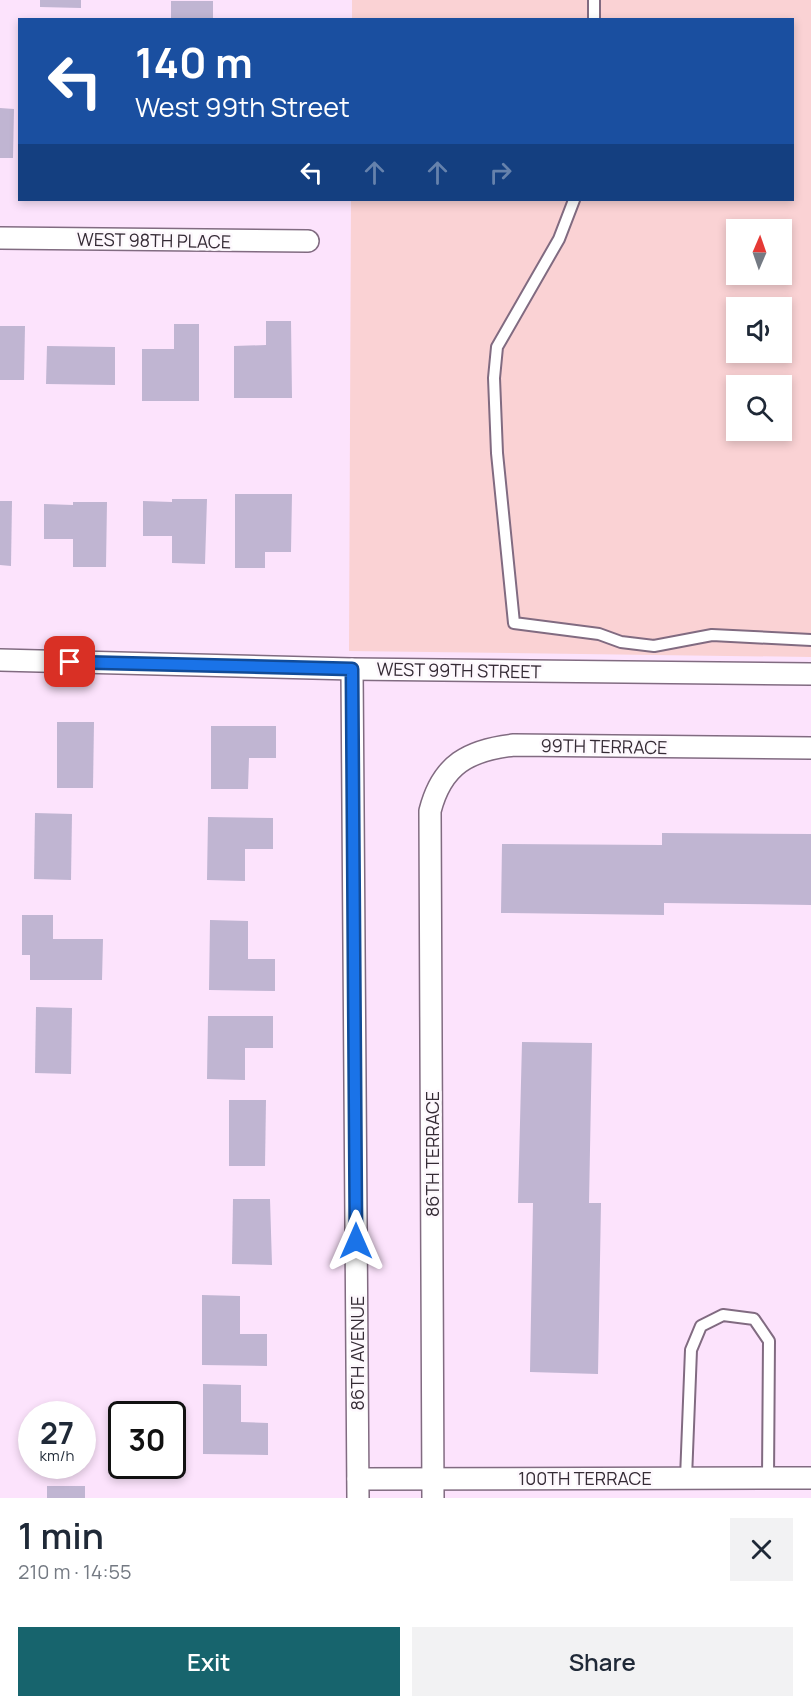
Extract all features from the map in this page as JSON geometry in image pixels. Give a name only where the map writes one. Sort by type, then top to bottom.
[{"type":"street","name":"WEST 98TH PLACE","points":[[0,238],[308,241]]},
{"type":"street","name":"WEST 99TH STREET","points":[[0,660],[352,669],[811,674]]},
{"type":"street","name":"86TH AVENUE","points":[[352,669],[358,1488]]},
{"type":"street","name":"99TH TERRACE","points":[[430,810],[435,792],[448,771],[466,758],[487,748],[514,745],[811,748]]},
{"type":"street","name":"86TH TERRACE","points":[[430,810],[433,1488]]},
{"type":"street","name":"100TH TERRACE","points":[[358,1488],[433,1488],[686,1478],[811,1478]]},
{"type":"lane","points":[[594,0],[594,18]]},
{"type":"lane","points":[[574,201],[559,239],[497,347],[494,378],[497,453],[514,623],[599,634],[621,642],[654,646],[712,635],[811,640]]},
{"type":"lane","points":[[686,1478],[691,1350],[701,1326],[723,1315],[754,1319],[769,1341],[768,1478]]},
{"type":"shaded area","points":[[352,0],[811,0],[811,657],[349,651],[351,201],[794,201],[794,18],[352,18]]},
{"type":"building","points":[[40,0],[81,0],[81,8],[40,7]]},
{"type":"building","points":[[171,1],[213,1],[213,18],[171,18]]},
{"type":"building","points":[[0,108],[14,109],[13,158],[0,158]]},
{"type":"building","points":[[266,321],[291,321],[292,398],[234,398],[234,346],[266,345]]},
{"type":"building","points":[[174,324],[199,324],[199,401],[142,401],[142,349],[174,349]]},
{"type":"building","points":[[0,326],[25,326],[24,380],[0,380]]},
{"type":"building","points":[[47,346],[115,347],[115,385],[46,384]]},
{"type":"building","points":[[235,494],[292,494],[291,552],[265,552],[265,568],[235,568]]},
{"type":"building","points":[[172,499],[207,499],[205,564],[172,563],[172,536],[143,536],[143,501],[172,502]]},
{"type":"building","points":[[0,501],[12,501],[11,566],[0,565]]},
{"type":"building","points":[[73,502],[107,502],[106,567],[73,567],[73,539],[44,539],[44,504],[73,505]]},
{"type":"building","points":[[57,722],[94,722],[93,788],[57,788]]},
{"type":"building","points":[[211,726],[276,726],[276,758],[249,758],[248,789],[211,789]]},
{"type":"building","points":[[35,813],[72,814],[71,880],[34,879]]},
{"type":"building","points":[[208,817],[273,818],[273,849],[245,849],[245,881],[207,880]]},
{"type":"building","points":[[662,833],[811,834],[811,905],[664,903],[664,915],[501,913],[502,844],[662,845]]},
{"type":"building","points":[[22,915],[53,915],[53,939],[103,939],[102,980],[30,980],[30,955],[22,955]]},
{"type":"building","points":[[210,920],[248,921],[248,959],[275,959],[275,991],[209,990]]},
{"type":"building","points":[[36,1007],[72,1008],[71,1074],[35,1073]]},
{"type":"building","points":[[208,1016],[273,1016],[273,1048],[245,1048],[245,1080],[207,1079]]},
{"type":"building","points":[[522,1042],[592,1043],[589,1203],[601,1203],[598,1374],[530,1372],[533,1203],[518,1203]]},
{"type":"building","points":[[229,1100],[266,1100],[265,1166],[229,1166]]},
{"type":"building","points":[[233,1199],[270,1199],[272,1265],[232,1264]]},
{"type":"building","points":[[202,1295],[240,1296],[240,1334],[267,1334],[267,1366],[202,1365]]},
{"type":"building","points":[[203,1384],[241,1385],[241,1422],[268,1423],[268,1455],[203,1454]]},
{"type":"building","points":[[47,1486],[85,1486],[85,1498],[47,1498]]},
{"type":"route","points":[[70,662],[352,669],[356,1241]]}]
